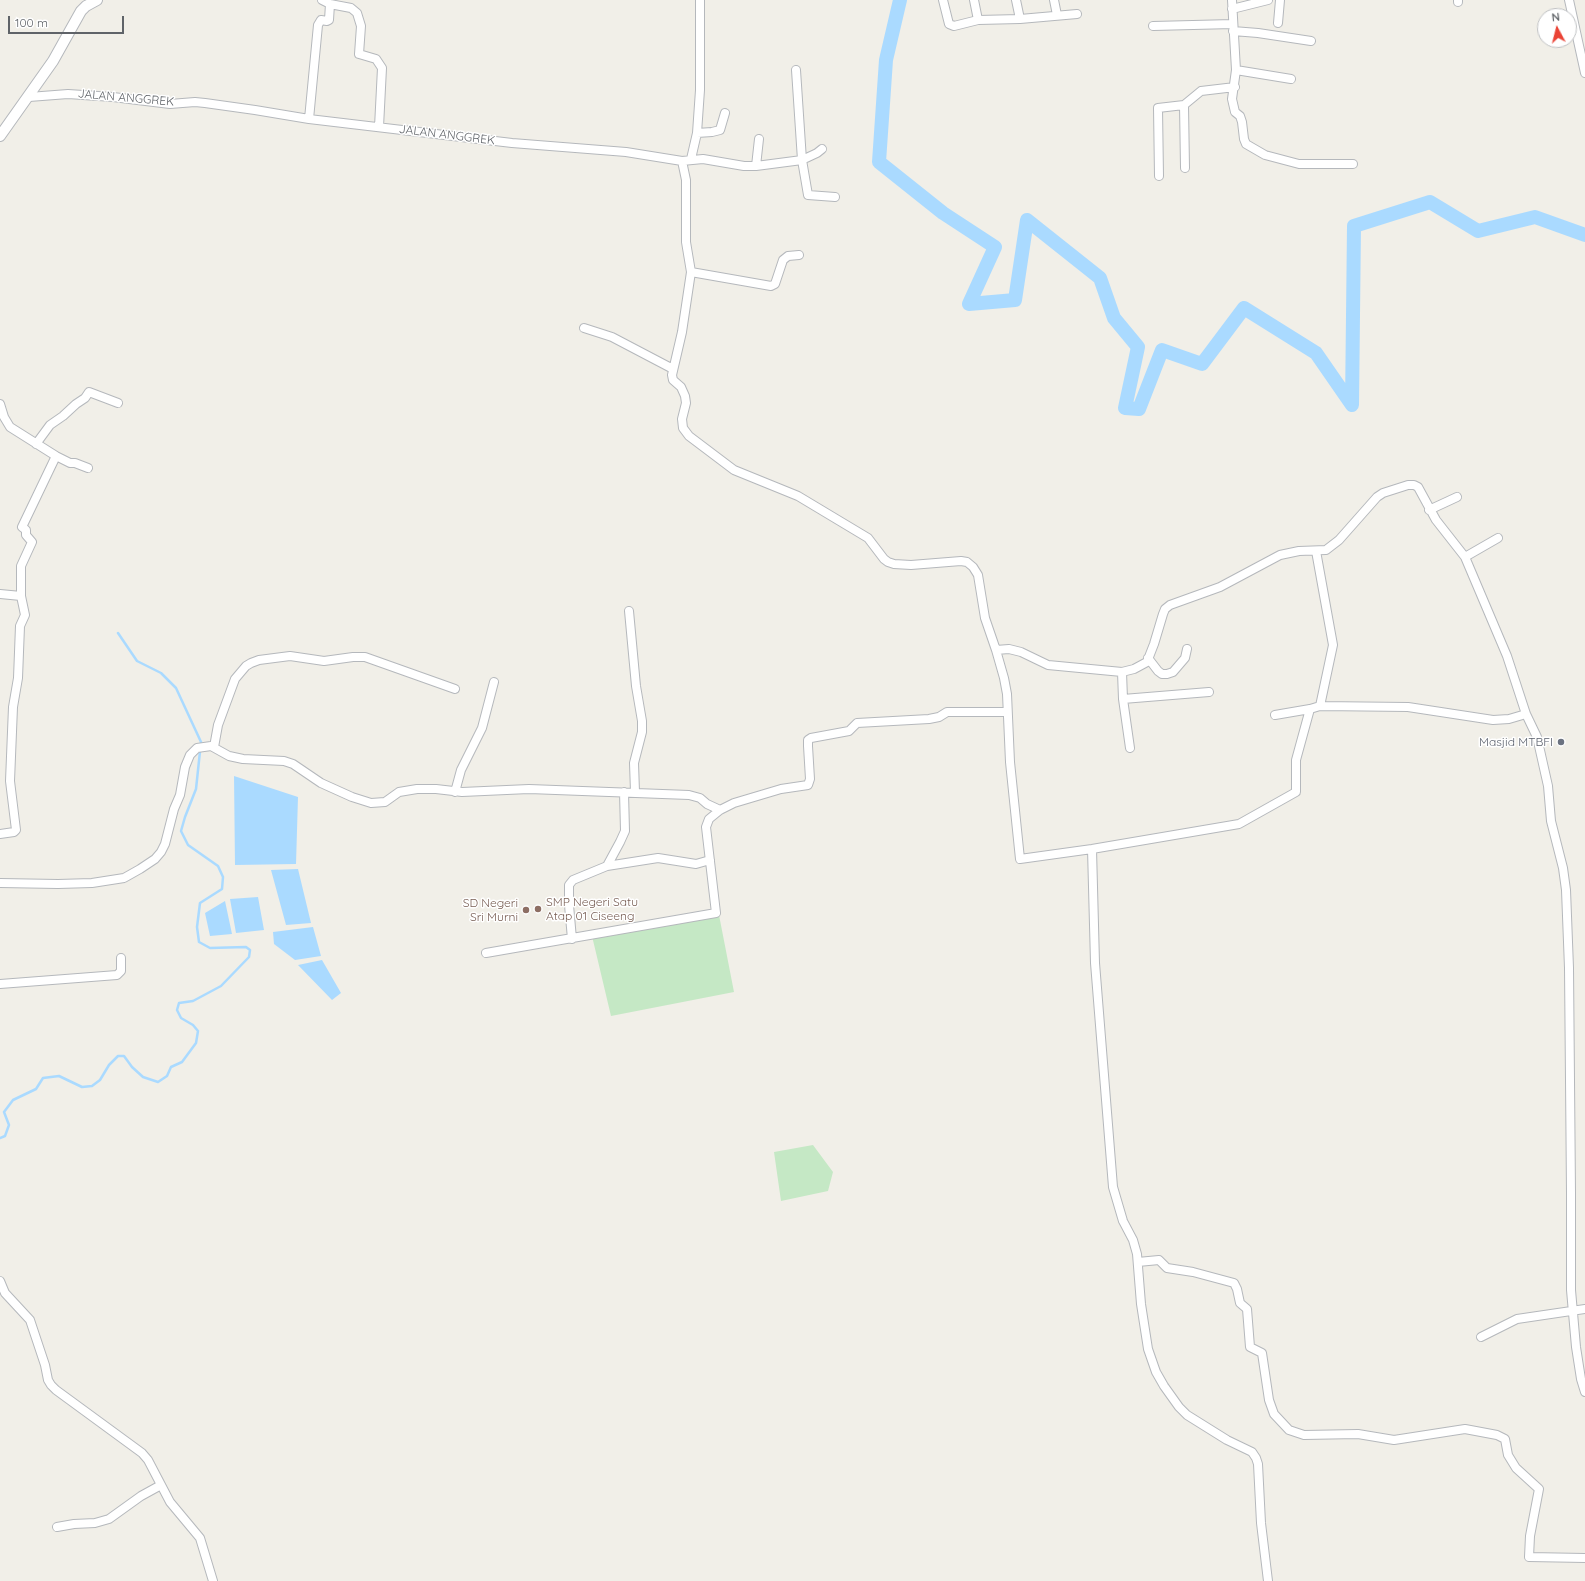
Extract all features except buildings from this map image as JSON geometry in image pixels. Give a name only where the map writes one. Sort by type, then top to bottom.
[{"type":"street","points":[[322,0],[330,4],[350,8],[357,14],[361,26],[359,54],[376,59],[382,68],[379,127]]},
{"type":"street","points":[[691,160],[697,134],[700,96],[700,0]]},
{"type":"street","points":[[943,0],[950,24],[954,26],[978,20],[1020,19],[1077,14]]},
{"type":"street","points":[[974,0],[978,20]]},
{"type":"street","points":[[1016,0],[1020,19]]},
{"type":"street","points":[[1054,0],[1056,15]]},
{"type":"street","points":[[1232,0],[1236,70],[1233,105],[1235,112],[1242,122],[1246,144],[1265,155],[1299,164],[1353,164]]},
{"type":"street","points":[[1232,9],[1268,0]]},
{"type":"street","points":[[1278,23],[1280,0]]},
{"type":"street","points":[[1569,0],[1585,73]]},
{"type":"street","points":[[0,136],[53,61],[81,11],[94,1]]},
{"type":"street","points":[[309,119],[318,25],[321,20],[328,20],[330,4]]},
{"type":"street","points":[[1153,26],[1233,27],[1258,33],[1311,40]]},
{"type":"street","points":[[796,70],[802,160],[808,195],[835,196]]},
{"type":"street","points":[[1236,70],[1291,80]]},
{"type":"street","points":[[1159,176],[1158,108],[1184,105],[1201,91],[1235,87]]},
{"type":"street","name":"JALAN ANGGREK","points":[[29,97],[68,94],[113,97],[170,104],[200,102],[309,119],[512,143],[626,152],[682,161],[703,159],[744,166],[756,166],[802,160],[817,154],[822,149]]},
{"type":"street","points":[[1184,105],[1185,168]]},
{"type":"street","points":[[697,134],[720,130],[725,113]]},
{"type":"street","points":[[756,166],[759,139]]},
{"type":"street","points":[[682,161],[686,180],[686,242],[691,272],[682,332],[673,369],[674,380],[681,387],[685,396],[686,402],[682,423],[685,432],[734,470],[790,492],[808,501],[824,513],[868,538],[881,556],[888,562],[901,564],[970,563],[978,575],[985,618],[996,650],[1007,694],[1010,762],[1020,859],[1092,849],[1239,824],[1296,792],[1296,760],[1310,709]]},
{"type":"street","points":[[691,272],[770,286],[775,284],[783,260],[788,256],[798,255]]},
{"type":"street","points":[[584,328],[612,337],[673,369]]},
{"type":"street","points":[[36,444],[50,425],[85,398],[89,392],[118,403]]},
{"type":"street","points":[[0,404],[8,425],[56,456],[70,463],[76,463],[88,468]]},
{"type":"street","points":[[0,834],[14,832],[16,830],[10,776],[13,706],[18,678],[20,626],[25,615],[22,596],[21,566],[32,542],[26,535],[26,530],[22,527],[56,456]]},
{"type":"street","points":[[996,650],[1009,649],[1021,652],[1048,665],[1122,672],[1134,669],[1147,662],[1165,609],[1170,605],[1220,587],[1280,555],[1299,551],[1316,552],[1330,548],[1377,497],[1383,493],[1408,484],[1418,487],[1436,520],[1464,557],[1507,656],[1526,714],[1537,737],[1548,786],[1551,821],[1563,868],[1566,890],[1569,968],[1571,1290],[1572,1310],[1581,1379],[1585,1392]]},
{"type":"street","points":[[1430,510],[1457,497]]},
{"type":"street","points":[[1464,557],[1498,538]]},
{"type":"street","points":[[1316,552],[1333,645],[1320,706]]},
{"type":"street","points":[[0,594],[22,596]]},
{"type":"street","points":[[629,611],[636,686],[642,721],[642,732],[634,763],[635,792]]},
{"type":"street","points":[[1148,658],[1158,671],[1162,674],[1167,674],[1173,672],[1185,658],[1187,649]]},
{"type":"street","points":[[212,746],[235,679],[246,666],[259,660],[290,656],[324,661],[365,657],[455,689]]},
{"type":"street","points":[[1122,672],[1123,699],[1130,748]]},
{"type":"street","points":[[455,792],[461,770],[482,728],[494,682]]},
{"type":"street","points":[[1123,699],[1209,692]]},
{"type":"street","points":[[1275,715],[1320,706],[1408,707],[1493,720],[1509,719],[1526,714]]},
{"type":"street","points":[[486,953],[716,913],[706,827],[709,819],[720,810],[750,798],[781,789],[808,785],[810,779],[808,740],[811,738],[849,731],[857,723],[929,719],[939,717],[947,712],[1007,712]]},
{"type":"street","points":[[0,883],[92,883],[124,878],[140,869],[155,859],[165,844],[174,808],[180,795],[185,767],[190,754],[197,748],[212,746],[228,756],[243,759],[284,761],[293,764],[321,783],[352,797],[371,803],[385,802],[394,794],[404,791],[432,789],[455,792],[529,789],[635,792],[695,796],[720,810]]},
{"type":"street","points":[[607,866],[620,842],[624,831],[624,792]]},
{"type":"street","points":[[1092,849],[1095,963],[1113,1187],[1123,1221],[1134,1244],[1138,1262],[1141,1304],[1146,1340],[1152,1360],[1164,1386],[1179,1407],[1187,1415],[1227,1440],[1252,1452],[1256,1458],[1258,1464],[1261,1523],[1268,1581]]},
{"type":"street","points":[[572,939],[569,885],[573,880],[607,866],[658,858],[696,864],[710,860]]},
{"type":"street","points":[[0,984],[117,975],[121,971],[121,958]]},
{"type":"street","points":[[1138,1262],[1160,1260],[1167,1268],[1193,1272],[1234,1283],[1240,1303],[1247,1308],[1250,1347],[1262,1353],[1269,1400],[1274,1414],[1289,1430],[1304,1434],[1358,1434],[1394,1440],[1465,1428],[1497,1435],[1506,1439],[1508,1455],[1516,1468],[1539,1489],[1530,1530],[1529,1557],[1585,1558]]},
{"type":"street","points":[[0,1282],[5,1294],[30,1320],[45,1365],[48,1380],[51,1385],[142,1453],[148,1460],[170,1502],[200,1538],[213,1581]]},
{"type":"street","points":[[1481,1337],[1517,1319],[1585,1309]]},
{"type":"street","points":[[57,1527],[74,1524],[95,1523],[109,1519],[141,1496],[161,1485]]},
{"type":"green space","points":[[719,915],[734,992],[611,1016],[592,936]]},
{"type":"green space","points":[[813,1145],[833,1172],[828,1191],[781,1201],[774,1152]]},
{"type":"water","points":[[234,776],[298,797],[296,864],[235,865]]},
{"type":"water","points":[[298,869],[311,923],[286,925],[271,870]]},
{"type":"water","points":[[258,897],[264,930],[236,933],[230,899]]},
{"type":"water","points":[[225,901],[232,934],[210,936],[205,913]]},
{"type":"water","points":[[313,927],[321,956],[295,960],[274,944],[273,932]]},
{"type":"water","points":[[322,960],[341,993],[332,1000],[298,965]]},
{"type":"waterway","points":[[900,0],[886,60],[879,162],[943,213],[995,247],[969,304],[1015,300],[1027,220],[1100,278],[1114,318],[1138,347],[1125,408],[1139,409],[1162,350],[1202,364],[1244,308],[1316,353],[1352,405],[1354,226],[1430,202],[1478,231],[1535,217],[1585,235]]},
{"type":"waterway","points":[[0,1138],[5,1136],[9,1125],[4,1112],[13,1100],[36,1089],[43,1078],[59,1076],[82,1087],[92,1086],[100,1080],[109,1065],[118,1056],[124,1056],[132,1067],[143,1077],[158,1082],[167,1076],[171,1067],[182,1062],[196,1043],[198,1031],[193,1025],[181,1018],[177,1010],[179,1003],[193,1001],[221,986],[249,957],[250,950],[246,947],[210,948],[199,942],[197,927],[200,903],[222,889],[223,877],[218,866],[188,845],[181,831],[196,789],[201,742],[176,688],[161,673],[137,661],[118,633]]},
{"type":"place","name":"Masjid MTBFI","points":[[1561,742]]},
{"type":"place","name":"SMP Negeri Satu Atap 01 Ciseeng","points":[[538,909]]},
{"type":"place","name":"SD Negeri Sri Murni","points":[[526,910]]}]
